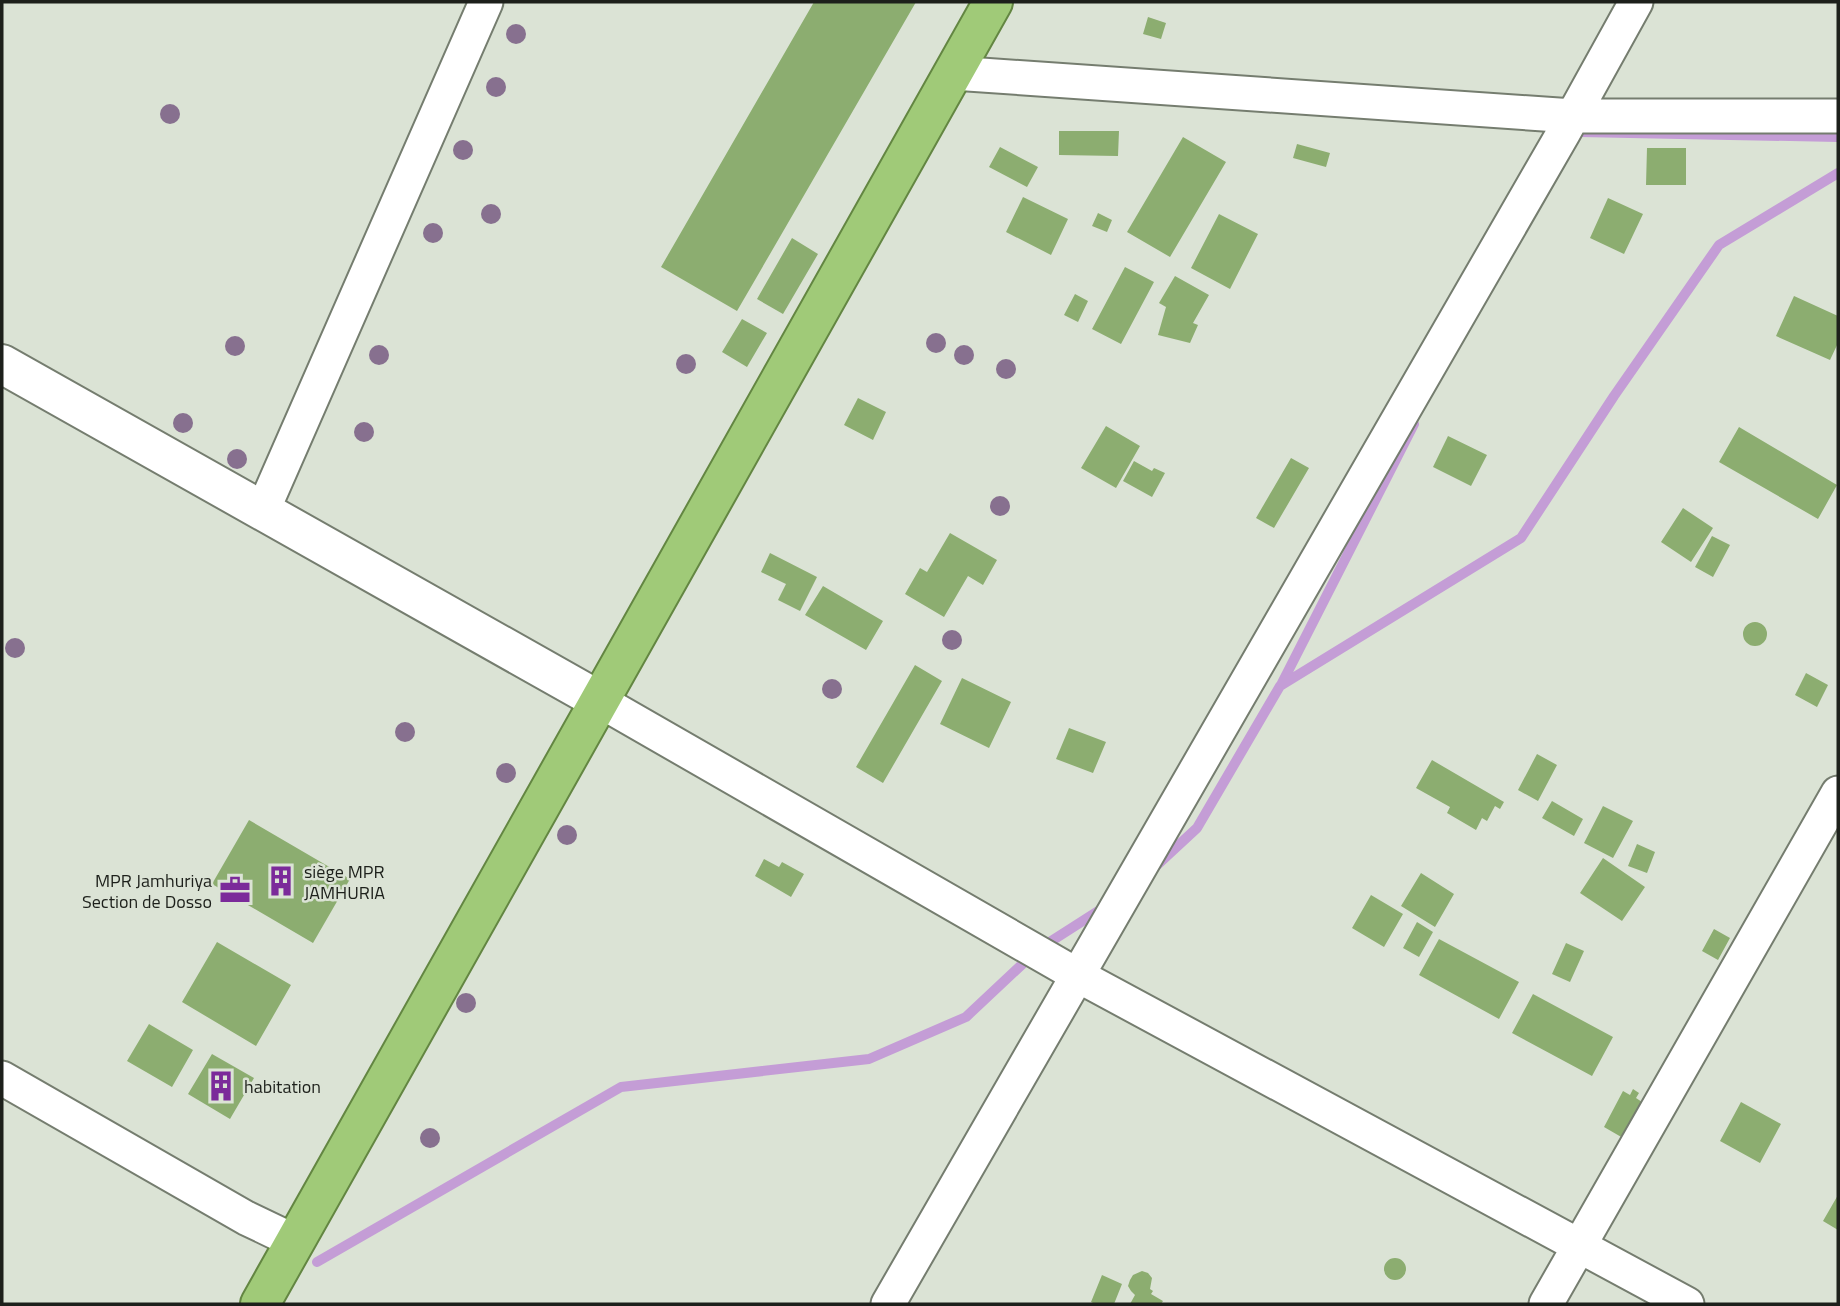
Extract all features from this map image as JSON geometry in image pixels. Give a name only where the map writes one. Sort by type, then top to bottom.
[{"type":"highway","points":[[260,1304],[993,2]]},
{"type":"main road","points":[[2,364],[600,701]]},
{"type":"street","points":[[263,510],[486,2]]},
{"type":"street","points":[[887,1304],[1573,116],[1636,2]]},
{"type":"street","points":[[953,73],[1573,116],[1838,116]]},
{"type":"street","points":[[600,701],[1077,975],[1687,1304]]},
{"type":"street","points":[[1546,1304],[1838,793]]},
{"type":"street","points":[[2,1078],[246,1217],[296,1242]]},
{"type":"building","points":[[814,2],[916,2],[737,311],[661,267]]},
{"type":"building","points":[[1148,17],[1166,23],[1161,39],[1143,34]]},
{"type":"building","points":[[1059,131],[1119,131],[1118,156],[1059,155]]},
{"type":"building","points":[[1183,137],[1226,162],[1170,257],[1127,232]]},
{"type":"building","points":[[1297,144],[1330,153],[1326,167],[1293,158]]},
{"type":"building","points":[[1000,147],[1038,167],[1027,187],[989,167]]},
{"type":"building","points":[[1647,148],[1686,148],[1686,185],[1646,185]]},
{"type":"building","points":[[1023,197],[1068,219],[1051,255],[1006,232]]},
{"type":"building","points":[[1608,198],[1643,214],[1624,254],[1590,238]]},
{"type":"building","points":[[1098,213],[1112,220],[1107,232],[1092,226]]},
{"type":"building","points":[[1219,214],[1258,234],[1230,289],[1191,268]]},
{"type":"building","points":[[792,238],[818,254],[783,314],[757,299]]},
{"type":"building","points":[[1125,267],[1154,282],[1121,344],[1092,329]]},
{"type":"building","points":[[1175,276],[1209,295],[1193,323],[1198,325],[1190,343],[1158,335],[1166,307],[1159,303]]},
{"type":"building","points":[[1075,294],[1088,301],[1078,322],[1064,315]]},
{"type":"building","points":[[1794,296],[1838,316],[1838,343],[1830,360],[1776,336]]},
{"type":"building","points":[[742,319],[767,333],[747,367],[722,352]]},
{"type":"building","points":[[858,398],[886,412],[873,440],[844,425]]},
{"type":"building","points":[[1106,426],[1140,446],[1116,488],[1081,468]]},
{"type":"building","points":[[1739,427],[1837,485],[1818,519],[1719,462]]},
{"type":"building","points":[[1448,436],[1487,455],[1471,486],[1433,467]]},
{"type":"building","points":[[1291,458],[1309,468],[1274,528],[1256,518]]},
{"type":"building","points":[[1134,461],[1152,471],[1154,468],[1165,473],[1152,497],[1123,481]]},
{"type":"building","points":[[1683,508],[1713,528],[1691,562],[1661,542]]},
{"type":"building","points":[[950,533],[997,560],[983,585],[968,576],[944,617],[905,594],[920,568],[927,572]]},
{"type":"building","points":[[1712,536],[1730,545],[1713,577],[1695,567]]},
{"type":"building","points":[[770,553],[817,577],[800,611],[778,600],[786,584],[761,572]]},
{"type":"building","points":[[823,586],[883,621],[866,650],[805,615]]},
{"type":"building","points":[[1755,622],[1763,626],[1767,634],[1763,642],[1755,646],[1747,642],[1743,634],[1747,626]]},
{"type":"building","points":[[915,665],[942,681],[883,783],[856,767]]},
{"type":"building","points":[[1806,673],[1828,685],[1817,707],[1795,695]]},
{"type":"building","points":[[962,678],[1011,702],[989,748],[940,724]]},
{"type":"building","points":[[1069,728],[1106,742],[1093,773],[1056,759]]},
{"type":"building","points":[[1537,754],[1557,765],[1538,801],[1518,790]]},
{"type":"building","points":[[1432,760],[1504,802],[1500,809],[1495,806],[1487,821],[1482,818],[1476,830],[1447,813],[1450,807],[1416,788]]},
{"type":"building","points":[[1552,801],[1583,819],[1574,836],[1542,818]]},
{"type":"building","points":[[1603,806],[1633,821],[1613,858],[1584,843]]},
{"type":"building","name":"siège MPR JAMHURIA","points":[[249,820],[350,879],[313,943],[212,884]]},
{"type":"building","points":[[1637,844],[1655,852],[1647,873],[1628,866]]},
{"type":"building","points":[[1603,858],[1645,887],[1622,921],[1580,893]]},
{"type":"building","points":[[764,859],[779,867],[782,862],[804,874],[791,897],[755,876]]},
{"type":"building","points":[[1421,873],[1454,894],[1435,927],[1401,906]]},
{"type":"building","points":[[1371,895],[1403,914],[1384,947],[1352,928]]},
{"type":"building","points":[[1417,922],[1433,932],[1419,957],[1403,948]]},
{"type":"building","points":[[1714,929],[1730,938],[1718,960],[1702,951]]},
{"type":"building","points":[[1439,939],[1519,982],[1499,1019],[1419,975]]},
{"type":"building","points":[[217,942],[291,985],[256,1046],[182,1002]]},
{"type":"building","points":[[1566,943],[1584,951],[1570,982],[1552,974]]},
{"type":"building","points":[[1533,994],[1613,1037],[1592,1076],[1512,1033]]},
{"type":"building","points":[[149,1024],[193,1050],[172,1087],[127,1061]]},
{"type":"building","name":"habitation","points":[[212,1054],[254,1078],[230,1119],[188,1094]]},
{"type":"building","points":[[1633,1089],[1639,1093],[1636,1098],[1642,1102],[1623,1138],[1604,1127],[1623,1091],[1630,1095]]},
{"type":"building","points":[[1741,1102],[1781,1124],[1760,1163],[1720,1141]]},
{"type":"building","points":[[1838,1195],[1838,1230],[1823,1221]]},
{"type":"building","points":[[1395,1258],[1403,1261],[1406,1269],[1403,1277],[1395,1280],[1387,1277],[1384,1269],[1387,1261]]},
{"type":"building","points":[[1142,1271],[1152,1278],[1151,1294],[1163,1301],[1161,1304],[1130,1304],[1135,1295],[1128,1286],[1130,1280],[1133,1275]]},
{"type":"building","points":[[1102,1275],[1122,1284],[1114,1304],[1091,1302]]},
{"type":"waterway","points":[[1580,132],[1838,137]]},
{"type":"waterway","points":[[1156,866],[1197,828],[1280,686],[1521,538],[1614,396],[1719,245],[1838,173]]},
{"type":"waterway","points":[[1281,685],[1414,424]]},
{"type":"waterway","points":[[1042,947],[1103,908]]},
{"type":"waterway","points":[[317,1262],[621,1087],[869,1059],[966,1017],[1031,956]]},
{"type":"place","name":"siège MPR JAMHURIA","points":[[281,881]]},
{"type":"place","name":"MPR Jamhuriya Section de Dosso","points":[[235,890]]},
{"type":"place","name":"habitation","points":[[221,1086]]}]
